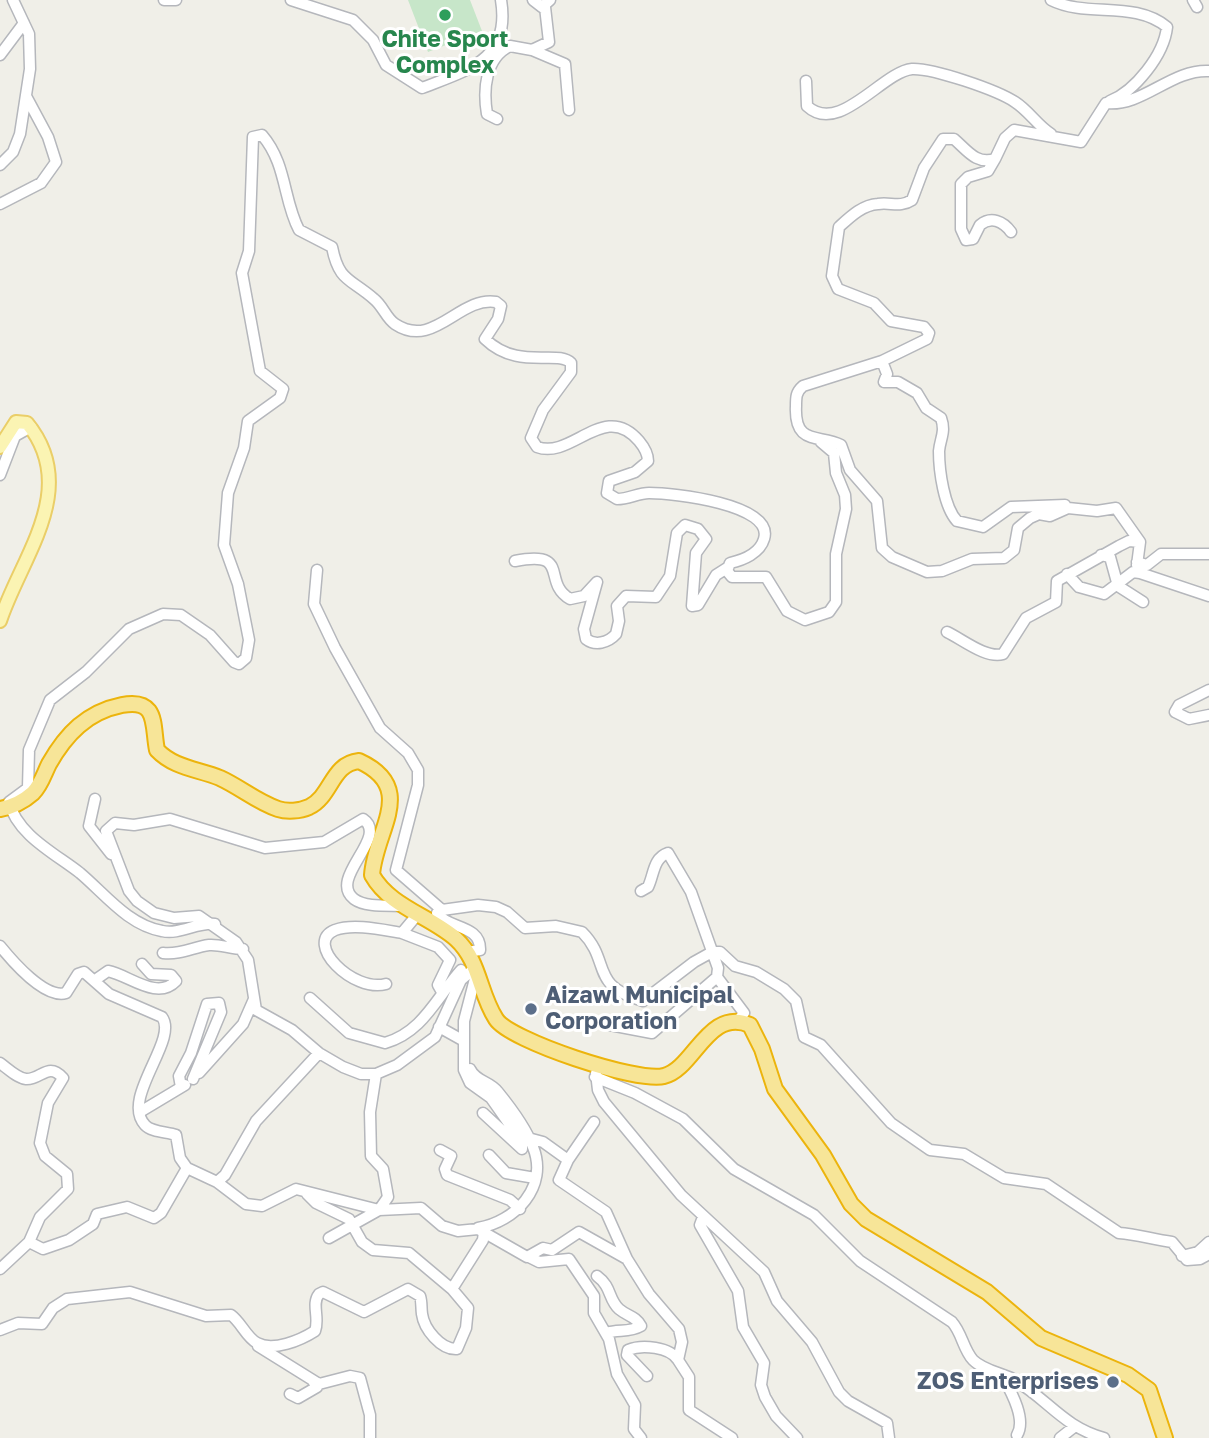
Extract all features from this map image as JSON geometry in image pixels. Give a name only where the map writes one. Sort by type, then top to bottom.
[{"type":"highway","points":[[5,808],[36,791],[58,749],[87,717],[117,706],[138,704],[152,715],[156,725],[156,750],[172,763],[219,778],[278,809],[291,811],[311,806],[343,765],[359,761],[368,765],[387,784],[391,794],[391,806],[373,863],[372,875],[382,888],[411,911],[453,936],[473,962],[492,1011],[503,1027],[596,1071],[666,1076],[707,1035],[737,1022],[750,1025],[757,1034],[775,1089],[823,1155],[851,1204],[866,1219],[987,1292],[1041,1338],[1128,1375],[1149,1390],[1165,1438]]},
{"type":"main road","points":[[0,447],[16,422],[21,421],[31,427],[42,448],[51,484],[37,540],[8,597],[0,621]]},
{"type":"street","points":[[0,165],[17,142],[26,96],[31,43],[13,0]]},
{"type":"street","points":[[164,0],[176,0]]},
{"type":"street","points":[[291,0],[353,20],[373,40],[386,65],[422,88],[462,73],[496,47],[504,21],[501,0]]},
{"type":"street","points":[[532,50],[549,42],[547,3],[539,7],[533,0]]},
{"type":"street","points":[[1011,232],[1001,222],[992,220],[979,225],[974,239],[966,240],[961,229],[961,184],[968,177],[988,171],[1005,138],[1014,130],[1077,143],[1084,140],[1102,106],[1133,85],[1158,56],[1167,27],[1126,3],[1100,6],[1051,0]]},
{"type":"street","points":[[0,55],[24,23]]},
{"type":"street","points":[[497,119],[487,114],[486,89],[491,64],[510,46],[532,50],[565,64],[569,110]]},
{"type":"street","points":[[806,81],[807,106],[812,111],[834,112],[859,101],[896,75],[918,70],[972,83],[1014,101],[1039,126],[1057,138]]},
{"type":"street","points":[[1106,103],[1129,100],[1170,78],[1194,70],[1209,71]]},
{"type":"street","points":[[0,204],[41,183],[57,162],[48,137],[26,96]]},
{"type":"street","points":[[215,924],[204,923],[163,932],[137,921],[43,847],[5,808],[10,800],[25,791],[30,783],[29,750],[50,700],[86,673],[129,629],[163,614],[181,615],[210,635],[234,662],[239,664],[246,658],[249,640],[238,584],[224,545],[228,493],[244,448],[248,421],[280,398],[283,389],[260,372],[242,273],[249,251],[251,143],[257,134],[267,141],[286,181],[299,230],[331,247],[339,273],[351,285],[377,302],[392,323],[400,327],[425,330],[437,328],[468,307],[496,302],[501,312],[485,339],[495,348],[522,359],[562,357],[571,363],[571,372],[534,426],[531,438],[537,447],[556,449],[600,427],[628,431],[642,444],[648,461],[635,472],[609,481],[607,493],[611,497],[627,499],[656,493],[745,510],[758,519],[765,534],[760,548],[716,575],[698,605],[692,606],[696,553],[706,539],[698,529],[685,526],[677,533],[670,576],[656,597],[625,596],[617,606],[619,621],[616,634],[606,642],[593,643],[586,639],[584,628],[597,582],[583,596],[570,599],[565,596],[550,562],[535,557],[516,561]]},
{"type":"street","points":[[995,159],[979,160],[954,139],[943,139],[924,168],[912,200],[898,206],[875,204],[863,208],[837,231],[832,276],[835,286],[874,303],[891,321],[920,325],[929,333],[927,339],[882,361],[807,384],[798,390],[795,412],[800,428],[808,438],[840,443],[849,470],[877,501],[883,550],[928,572],[942,571],[972,559],[995,560],[1010,556],[1023,522],[1039,514],[1050,516],[1078,508]]},
{"type":"street","points":[[882,361],[887,374],[884,382],[898,382],[917,393],[926,408],[941,418],[944,430],[939,448],[942,488],[947,508],[957,522],[983,527],[1011,507],[1052,508],[1068,504],[1097,511],[1116,508],[1140,542],[1137,562],[1140,573]]},
{"type":"street","points":[[0,475],[15,436],[31,427]]},
{"type":"street","points":[[727,569],[732,577],[766,577],[787,611],[805,620],[829,612],[838,594],[837,545],[845,520],[845,495],[836,473],[834,453],[821,442]]},
{"type":"street","points":[[947,632],[993,655],[1003,654],[1026,618],[1056,602],[1056,584],[1068,574],[1129,541],[1140,542]]},
{"type":"street","points":[[1137,562],[1147,565],[1161,554],[1209,554]]},
{"type":"street","points":[[1101,555],[1110,557],[1118,586],[1143,602]]},
{"type":"street","points":[[317,570],[314,604],[335,648],[380,728],[408,753],[418,770],[416,793],[396,870],[443,910]]},
{"type":"street","points":[[1068,574],[1079,587],[1096,593],[1104,594],[1133,572],[1209,596]]},
{"type":"street","points":[[1209,690],[1179,705],[1175,712],[1189,719],[1209,715]]},
{"type":"street","points":[[94,799],[90,828],[118,862]]},
{"type":"street","points":[[402,933],[411,911],[367,904],[354,899],[348,890],[348,878],[368,840],[367,821],[363,819],[324,842],[298,847],[265,848],[170,819],[134,825],[115,822],[107,827],[106,834],[130,891],[154,913],[174,918],[199,916],[215,924],[243,950],[248,960],[258,1012],[292,1030],[319,1053],[361,1074],[376,1074],[412,1055],[435,1037],[461,980],[480,950],[478,940],[465,928],[440,918],[437,913],[443,910],[489,906],[503,909],[525,928],[556,926],[582,932],[595,950],[601,970],[616,992],[645,1001],[694,962],[712,952],[720,953],[735,965],[756,972],[784,989],[796,1001],[804,1037],[821,1045],[891,1124],[930,1150],[964,1154],[1004,1178],[1046,1184],[1119,1233],[1133,1234],[1155,1242],[1172,1242],[1181,1256],[1191,1261],[1209,1254]]},
{"type":"street","points":[[641,891],[648,887],[654,867],[662,856],[668,853],[691,892],[712,952],[717,977],[744,1013],[737,1022]]},
{"type":"street","points":[[386,984],[364,985],[335,964],[326,950],[330,933],[344,928],[402,933],[438,947],[450,960],[438,985],[442,992]]},
{"type":"street","points":[[163,953],[190,952],[204,946],[219,945],[243,950]]},
{"type":"street","points":[[0,946],[53,994],[66,993],[80,972],[89,974],[109,994],[162,1017],[166,1030],[140,1099],[140,1112],[145,1126],[177,1137],[180,1158],[187,1168],[217,1182],[246,1204],[257,1207],[293,1188],[379,1210],[417,1207],[442,1226],[458,1231],[479,1230],[506,1219],[520,1209],[529,1197],[535,1178],[535,1155],[528,1138],[497,1089],[475,1078],[464,1052]]},
{"type":"street","points":[[310,998],[349,1033],[385,1043],[425,1020],[442,992],[473,962]]},
{"type":"street","points":[[473,962],[464,1021],[466,1076],[474,1087],[491,1098],[523,1144],[522,1149],[483,1113]]},
{"type":"street","points":[[95,980],[108,971],[150,988],[164,988],[176,981],[171,975],[151,974],[142,964]]},
{"type":"street","points":[[610,1025],[650,1034],[717,977]]},
{"type":"street","points":[[140,1112],[193,1079],[243,1024],[254,998]]},
{"type":"street","points":[[181,1087],[179,1076],[191,1053],[208,1004],[219,1003],[220,1013],[193,1079]]},
{"type":"street","points":[[439,1027],[464,1041]]},
{"type":"street","points":[[217,1182],[225,1175],[256,1121],[319,1053]]},
{"type":"street","points":[[0,1063],[23,1079],[29,1079],[46,1070],[56,1072],[63,1078],[48,1103],[40,1143],[46,1156],[61,1166],[70,1182],[68,1189],[40,1217],[29,1242],[0,1269]]},
{"type":"street","points":[[596,1071],[604,1102],[681,1195],[764,1272],[777,1301],[812,1342],[839,1392],[848,1401],[887,1423],[889,1438]]},
{"type":"street","points":[[596,1071],[683,1119],[734,1169],[814,1215],[860,1261],[952,1322],[960,1330],[974,1360],[1042,1398],[1074,1427],[1104,1438]]},
{"type":"street","points":[[329,1238],[353,1227],[379,1210],[388,1197],[383,1170],[371,1156],[370,1112],[376,1074]]},
{"type":"street","points":[[594,1122],[568,1160],[560,1175],[560,1182],[606,1212],[627,1259],[649,1294],[680,1329],[682,1342],[678,1360]]},
{"type":"street","points":[[528,1138],[543,1142],[568,1160]]},
{"type":"street","points":[[440,1150],[451,1156],[445,1169],[447,1175],[510,1200],[520,1209]]},
{"type":"street","points":[[489,1155],[506,1173],[535,1178]]},
{"type":"street","points":[[29,1242],[43,1249],[69,1240],[93,1224],[94,1215],[127,1207],[154,1218],[161,1213],[187,1168]]},
{"type":"street","points":[[255,1343],[268,1346],[284,1344],[315,1331],[318,1321],[315,1301],[323,1292],[364,1312],[408,1289],[420,1296],[422,1315],[435,1337],[445,1347],[457,1349],[466,1328],[468,1308],[453,1290],[409,1253],[373,1250],[362,1242],[346,1216],[316,1203],[307,1193]]},
{"type":"street","points":[[703,1217],[701,1227],[734,1281],[743,1327],[764,1363],[761,1385],[765,1397],[772,1410],[797,1438]]},
{"type":"street","points":[[479,1230],[502,1240],[510,1249],[539,1262],[570,1260],[594,1296],[594,1313],[606,1333],[617,1374],[635,1405],[633,1425],[640,1438]]},
{"type":"street","points":[[453,1290],[484,1240],[479,1230]]},
{"type":"street","points":[[530,1257],[543,1248],[552,1251],[579,1232],[627,1259]]},
{"type":"street","points":[[1181,1256],[1198,1252],[1209,1242]]},
{"type":"street","points":[[597,1276],[608,1285],[616,1306],[636,1319],[641,1326],[631,1332],[615,1330],[606,1333]]},
{"type":"street","points":[[0,1330],[23,1323],[41,1324],[53,1308],[67,1299],[130,1292],[206,1316],[230,1315],[255,1343],[270,1355],[319,1384],[350,1376],[360,1378],[370,1415],[370,1438]]},
{"type":"street","points":[[647,1376],[635,1367],[627,1355],[628,1350],[635,1348],[671,1352],[689,1377],[689,1410],[732,1438]]},
{"type":"street","points":[[1002,1375],[1021,1420],[1022,1428],[1017,1435]]},
{"type":"street","points":[[290,1394],[298,1398],[311,1393],[317,1387],[313,1381]]},
{"type":"street","points":[[1060,1438],[1074,1427]]},
{"type":"green space","name":"Chite Sport Complex","points":[[408,0],[470,0],[482,31],[428,52]]},
{"type":"place","name":"Chite Sport Complex","points":[[445,15]]},
{"type":"place","name":"Aizawl Municipal Corporation","points":[[531,1009]]},
{"type":"place","name":"ZOS Enterprises","points":[[1113,1382]]}]
